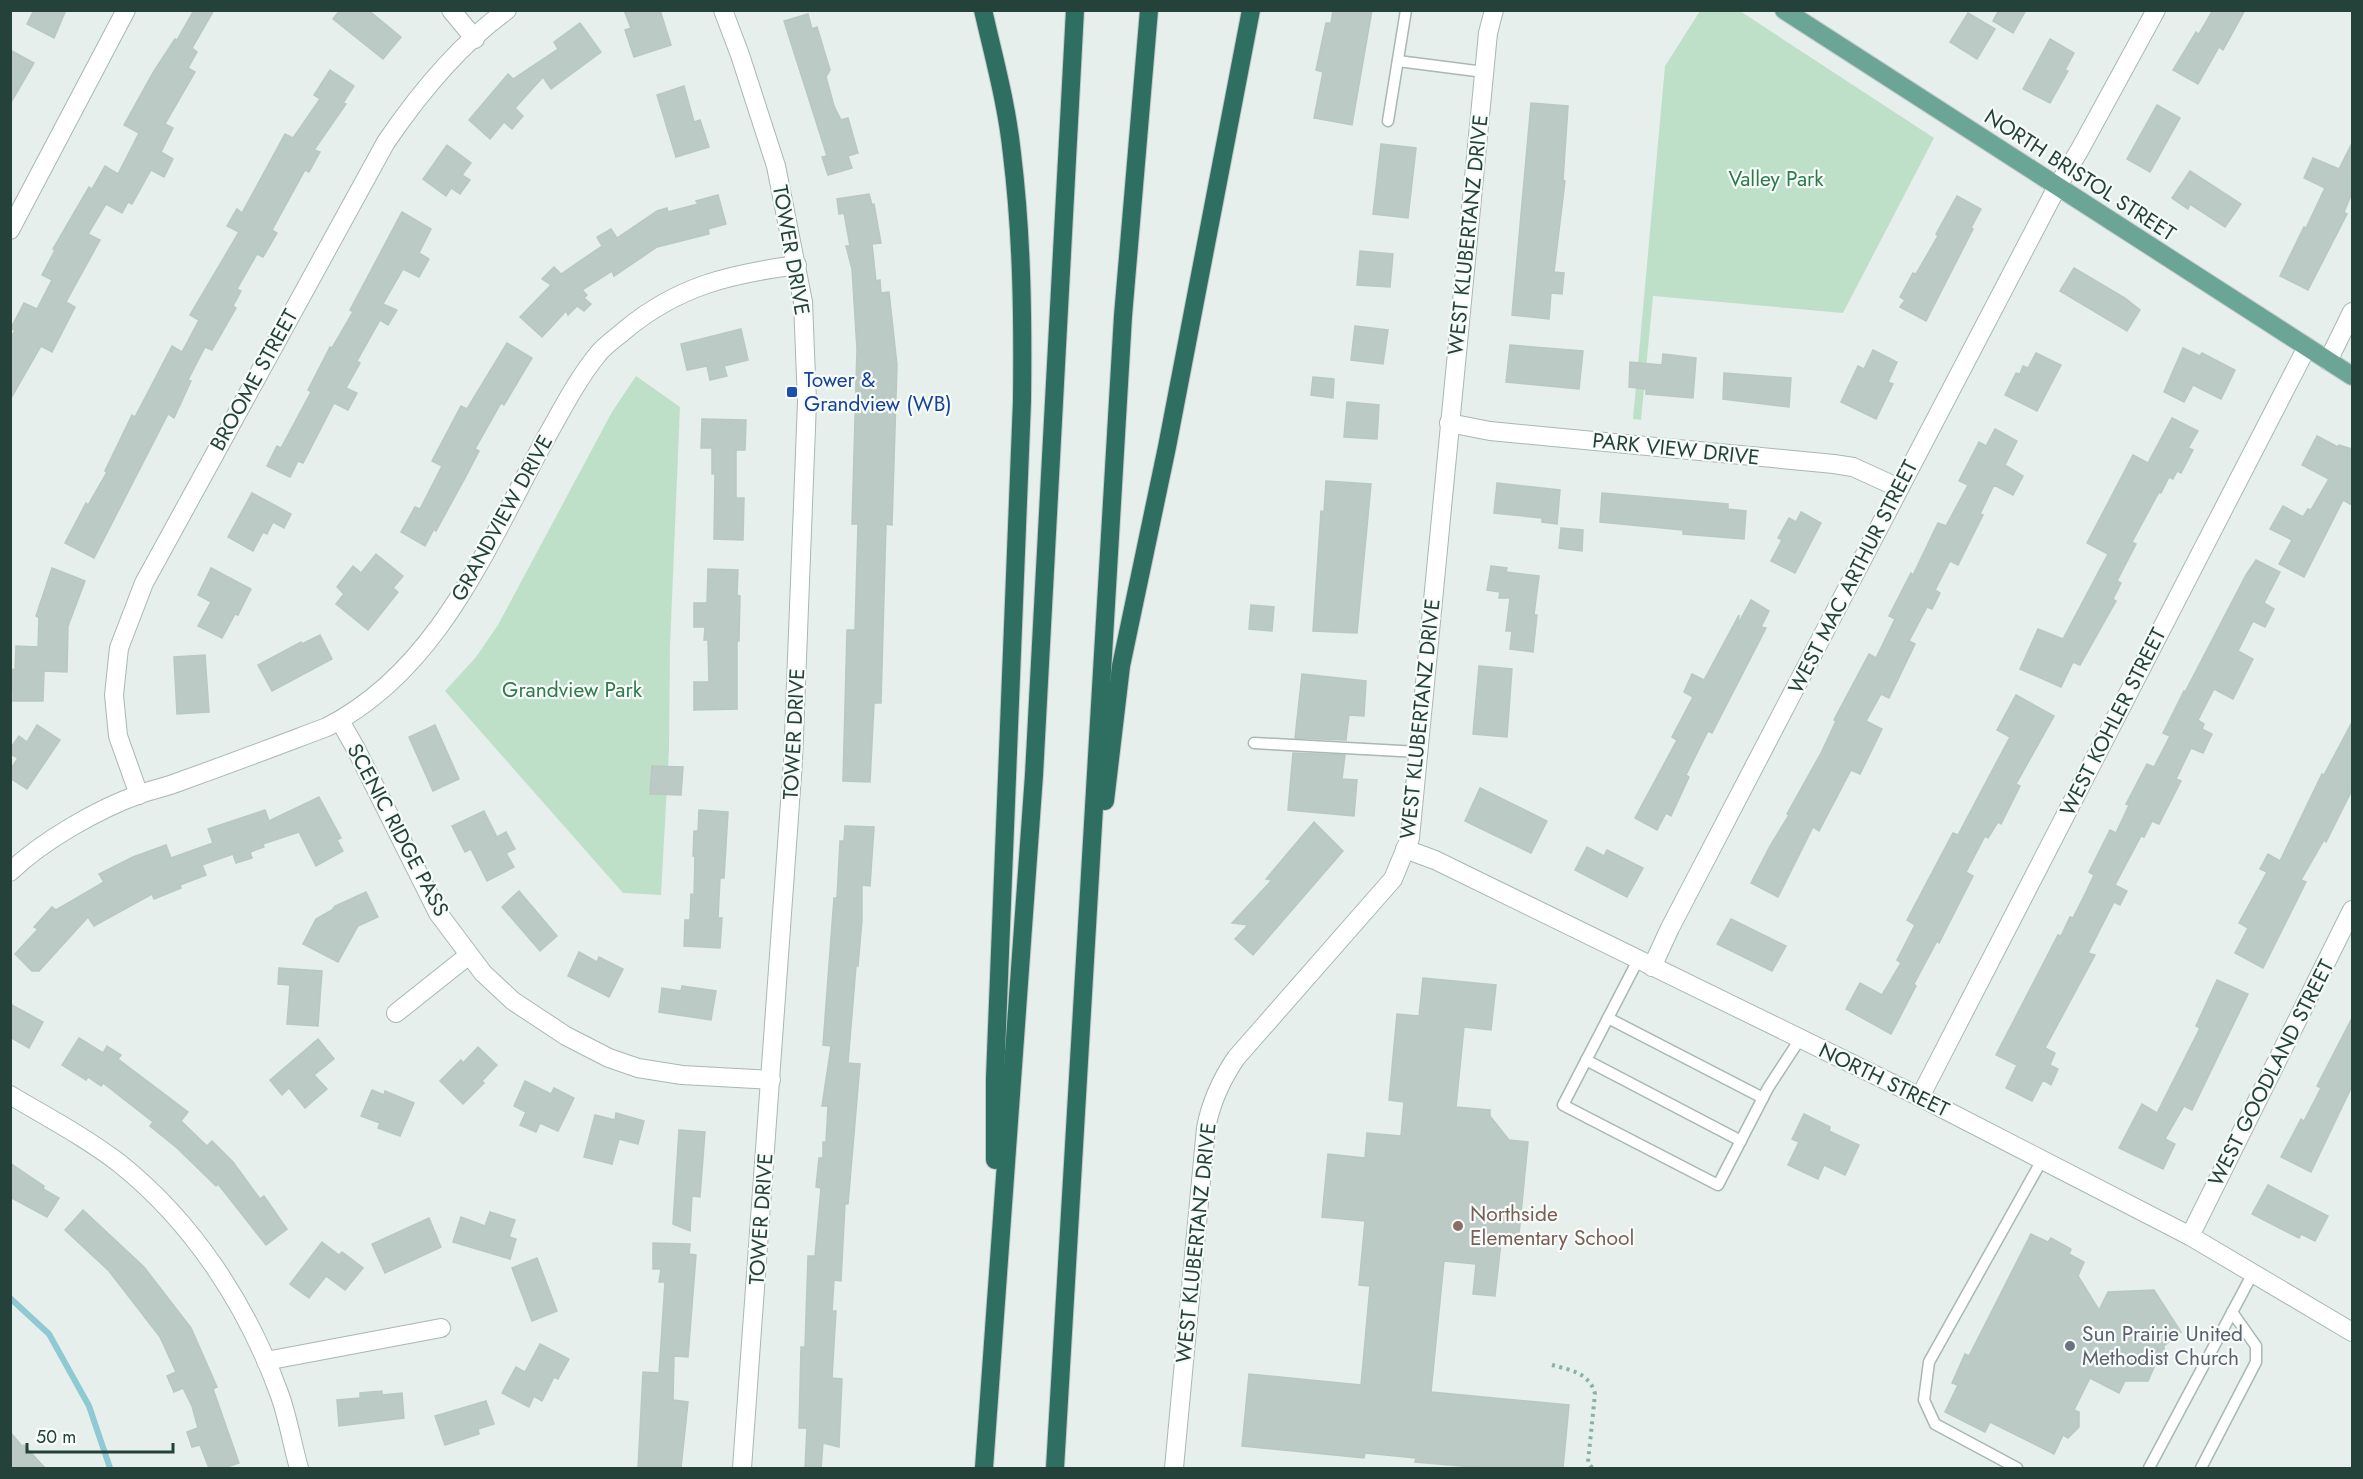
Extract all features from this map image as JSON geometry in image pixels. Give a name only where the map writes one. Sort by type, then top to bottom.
[{"type":"highway","points":[[983,10],[1002,89],[1012,152],[1021,251],[1023,325],[995,1078],[997,1288]]},
{"type":"highway","points":[[984,1468],[1034,775],[1075,10]]},
{"type":"highway","points":[[1054,1468],[1123,316],[1149,10]]},
{"type":"highway","points":[[1081,1042],[1121,666],[1165,459],[1251,10]]},
{"type":"main road","name":"NORTH BRISTOL STREET","points":[[1784,10],[2352,376]]},
{"type":"street","points":[[10,230],[126,10]]},
{"type":"street","points":[[451,10],[475,39]]},
{"type":"street","name":"BROOME STREET","points":[[139,795],[118,736],[114,695],[119,648],[144,583],[386,142],[405,114],[442,70],[507,10]]},
{"type":"street","name":"TOWER DRIVE","points":[[723,10],[740,54],[776,166],[803,302],[807,402],[793,761],[742,1468]]},
{"type":"street","name":"WEST KLUBERTANZ DRIVE","points":[[1174,1468],[1210,1107],[1225,1074],[1236,1058],[1393,879],[1410,838],[1484,72],[1488,33],[1494,10]]},
{"type":"street","name":"WEST MAC ARTHUR STREET","points":[[1645,964],[1670,928],[2057,187],[2156,10]]},
{"type":"street","name":"GRANDVIEW DRIVE","points":[[10,872],[21,861],[56,836],[139,795],[340,721],[393,681],[426,645],[467,587],[536,455],[572,392],[598,353],[644,315],[681,293],[718,280],[758,270],[797,265]]},
{"type":"street","points":[[2328,361],[2352,312]]},
{"type":"street","name":"WEST KOHLER STREET","points":[[1920,1097],[2307,347]]},
{"type":"street","name":"PARK VIEW DRIVE","points":[[1449,423],[1490,431],[1834,464],[1853,467],[1899,488]]},
{"type":"street","name":"SCENIC RIDGE PASS","points":[[340,721],[438,913],[483,973],[513,1001],[566,1036],[609,1058],[638,1068],[682,1075],[771,1080]]},
{"type":"street","name":"NORTH STREET","points":[[1405,849],[1435,860],[1920,1097],[2190,1236],[2352,1332]]},
{"type":"street","name":"WEST GOODLAND STREET","points":[[2190,1236],[2352,910]]},
{"type":"street","points":[[396,1013],[469,955]]},
{"type":"street","points":[[10,1095],[77,1134],[111,1158],[158,1199],[203,1250],[235,1298],[266,1361],[280,1395],[299,1468]]},
{"type":"street","points":[[266,1361],[441,1328]]},
{"type":"lane","points":[[1388,121],[1406,10]]},
{"type":"lane","points":[[1398,61],[1484,72]]},
{"type":"lane","points":[[1254,743],[1419,753]]},
{"type":"lane","points":[[1645,964],[1608,1018],[1563,1105],[1718,1185],[1763,1098],[1800,1039]]},
{"type":"lane","points":[[1608,1018],[1763,1098]]},
{"type":"lane","points":[[1586,1060],[1741,1141]]},
{"type":"lane","points":[[2017,1468],[1935,1424],[1924,1401],[1929,1362],[2042,1160]]},
{"type":"lane","points":[[2149,1468],[2253,1273]]},
{"type":"lane","points":[[2201,1468],[2256,1362],[2256,1346],[2232,1312]]},
{"type":"path","points":[[1552,1365],[1576,1372],[1593,1384],[1595,1394],[1588,1462],[1592,1468]]},
{"type":"green space","name":"Valley Park","points":[[1700,11],[1740,11],[1934,138],[1843,313],[1653,296],[1641,420],[1633,419],[1665,66]]},
{"type":"green space","name":"Grandview Park","points":[[636,376],[680,407],[670,647],[669,750],[661,895],[623,893],[445,691],[476,657],[498,625],[612,412]]},
{"type":"building","points":[[34,10],[66,10],[54,38],[27,24]]},
{"type":"building","points":[[194,10],[214,10],[192,48],[197,52],[188,68],[195,72],[165,124],[173,128],[161,152],[173,159],[164,177],[151,170],[132,204],[128,202],[122,213],[106,204],[88,234],[100,240],[66,302],[75,307],[52,352],[41,346],[10,400],[10,338],[15,331],[11,328],[24,303],[37,309],[52,280],[42,275],[55,250],[53,249],[89,187],[92,189],[105,166],[118,174],[139,133],[124,125],[154,71],[175,39],[177,40]]},
{"type":"building","points":[[340,10],[368,10],[401,37],[383,59],[333,19]]},
{"type":"building","points":[[624,10],[660,10],[671,45],[634,57],[625,30],[631,28]]},
{"type":"building","points":[[1333,10],[1372,10],[1352,125],[1314,118],[1323,72],[1316,70],[1326,23],[1331,23]]},
{"type":"building","points":[[1999,10],[2026,10],[2013,33],[1993,21]]},
{"type":"building","points":[[2213,10],[2245,10],[2223,50],[2219,47],[2198,84],[2173,70],[2196,32],[2199,34]]},
{"type":"building","points":[[1968,13],[1995,29],[1977,59],[1950,42]]},
{"type":"building","points":[[808,14],[812,29],[817,27],[830,70],[826,77],[834,106],[841,120],[848,118],[858,153],[848,156],[852,168],[828,175],[822,157],[827,156],[784,21]]},
{"type":"building","points":[[580,23],[601,52],[551,89],[543,77],[515,108],[523,116],[512,129],[504,122],[490,139],[469,120],[508,74],[513,79],[558,49],[554,42]]},
{"type":"building","points":[[2050,39],[2074,53],[2065,70],[2068,71],[2050,103],[2023,89]]},
{"type":"building","points":[[10,50],[34,63],[10,104]]},
{"type":"building","points":[[330,70],[354,86],[343,103],[346,104],[314,150],[320,152],[309,172],[305,170],[272,230],[277,233],[263,257],[257,254],[237,289],[241,291],[233,306],[236,308],[212,350],[205,347],[188,380],[191,381],[174,418],[168,414],[94,558],[65,543],[86,503],[88,505],[107,472],[105,471],[132,415],[135,417],[172,346],[182,352],[199,320],[190,315],[239,232],[227,226],[237,209],[242,213],[285,134],[293,138],[320,99],[314,95]]},
{"type":"building","points":[[684,86],[694,122],[700,120],[709,147],[676,157],[657,95]]},
{"type":"building","points":[[1531,103],[1568,106],[1563,180],[1565,181],[1554,272],[1564,273],[1562,294],[1551,293],[1549,319],[1512,315]]},
{"type":"building","points":[[2157,105],[2180,118],[2150,172],[2127,159]]},
{"type":"building","points":[[2352,143],[2352,193],[2344,212],[2347,214],[2308,290],[2280,276],[2325,188],[2304,178],[2313,158],[2339,169]]},
{"type":"building","points":[[1381,144],[1416,148],[1408,218],[1373,214]]},
{"type":"building","points":[[447,145],[471,163],[462,175],[470,180],[460,194],[451,188],[446,196],[423,179]]},
{"type":"building","points":[[2190,171],[2241,204],[2225,227],[2190,204],[2188,209],[2172,198]]},
{"type":"building","points":[[869,194],[872,205],[874,204],[881,243],[872,244],[876,281],[880,280],[881,293],[889,292],[897,365],[892,525],[886,524],[881,703],[874,703],[870,782],[843,781],[847,630],[855,630],[858,524],[852,524],[857,349],[852,269],[846,246],[850,246],[844,213],[839,214],[837,199]]},
{"type":"building","points":[[718,195],[726,224],[708,229],[709,234],[657,247],[614,276],[612,271],[582,290],[587,295],[584,298],[591,304],[584,311],[577,306],[568,315],[566,311],[542,337],[520,317],[551,285],[542,279],[554,267],[561,274],[602,246],[597,237],[611,229],[617,238],[657,211],[667,208],[668,212],[698,204],[696,201]]},
{"type":"building","points":[[1957,196],[1981,209],[1926,321],[1900,307],[1905,300],[1900,297],[1938,236],[1936,234]]},
{"type":"building","points":[[402,212],[431,229],[419,253],[429,259],[419,277],[403,269],[383,304],[397,310],[388,325],[380,320],[357,361],[360,363],[346,388],[357,393],[348,410],[334,403],[303,463],[298,461],[290,477],[267,466],[277,446],[281,448],[311,392],[308,390],[330,347],[332,348],[353,312],[350,310]]},
{"type":"building","points":[[1360,251],[1393,254],[1390,287],[1357,285]]},
{"type":"building","points":[[2074,268],[2125,298],[2140,310],[2127,331],[2060,291]]},
{"type":"building","points":[[1355,326],[1388,330],[1383,364],[1351,360]]},
{"type":"building","points":[[741,329],[748,360],[724,366],[727,376],[710,380],[707,366],[687,370],[681,344]]},
{"type":"building","points":[[507,343],[532,358],[504,405],[501,403],[475,449],[479,451],[465,478],[436,531],[434,529],[425,546],[401,532],[415,507],[420,509],[442,466],[432,461],[461,406],[467,409]]},
{"type":"building","points":[[1510,345],[1583,351],[1579,389],[1506,382]]},
{"type":"building","points":[[2183,348],[2200,356],[2202,353],[2235,370],[2221,399],[2193,385],[2184,402],[2164,392]]},
{"type":"building","points":[[1873,350],[1897,362],[1888,382],[1893,384],[1876,419],[1841,402],[1858,366],[1864,369]]},
{"type":"building","points":[[2036,353],[2061,365],[2037,411],[2005,395],[2016,373],[2020,374],[2023,366],[2028,368]]},
{"type":"building","points":[[1663,354],[1696,358],[1693,398],[1646,394],[1646,389],[1629,387],[1630,362],[1662,365]]},
{"type":"building","points":[[1724,373],[1791,378],[1789,407],[1723,399]]},
{"type":"building","points":[[1313,377],[1334,379],[1333,398],[1311,395]]},
{"type":"building","points":[[1347,402],[1379,405],[1377,439],[1344,437]]},
{"type":"building","points":[[2172,418],[2198,431],[2188,448],[2193,450],[2181,473],[2177,471],[2173,479],[2169,477],[2161,493],[2159,492],[2132,542],[2136,544],[2117,581],[2121,583],[2113,599],[2116,601],[2080,665],[2073,662],[2061,687],[2020,669],[2038,629],[2063,639],[2108,554],[2087,543],[2133,455],[2148,463]]},
{"type":"building","points":[[702,419],[746,420],[745,450],[736,450],[736,498],[744,498],[743,540],[714,539],[715,474],[712,474],[712,448],[701,448]]},
{"type":"building","points":[[1995,429],[2017,441],[2005,465],[2023,476],[2013,495],[1994,485],[1980,514],[1983,515],[1958,565],[1950,561],[1935,590],[1940,593],[1932,609],[1927,607],[1909,641],[1915,644],[1889,698],[1881,694],[1866,721],[1882,729],[1860,774],[1851,770],[1819,831],[1813,827],[1778,897],[1751,883],[1821,753],[1836,721],[1834,720],[1869,654],[1876,658],[1895,619],[1889,616],[1911,573],[1913,575],[1938,523],[1946,526],[1968,485],[1959,481],[1979,442],[1986,446]]},
{"type":"building","points":[[2317,436],[2338,447],[2339,445],[2352,449],[2352,505],[2343,500],[2304,577],[2279,564],[2292,540],[2270,529],[2283,506],[2303,517],[2308,509],[2311,510],[2329,479],[2302,465]]},
{"type":"building","points":[[1326,481],[1371,484],[1357,633],[1313,631],[1321,511],[1324,512]]},
{"type":"building","points":[[1497,483],[1560,490],[1557,524],[1542,522],[1542,518],[1494,513]]},
{"type":"building","points":[[252,493],[291,514],[284,528],[273,522],[267,534],[263,532],[253,551],[228,537]]},
{"type":"building","points":[[1602,493],[1728,504],[1728,509],[1746,511],[1744,539],[1683,534],[1683,530],[1600,522]]},
{"type":"building","points":[[1801,512],[1821,523],[1795,573],[1771,561],[1782,540],[1778,538],[1789,518],[1796,522]]},
{"type":"building","points":[[1561,528],[1583,530],[1582,551],[1559,548]]},
{"type":"building","points":[[376,554],[403,576],[393,588],[398,592],[368,630],[336,604],[344,594],[337,587],[353,566],[361,573]]},
{"type":"building","points":[[2256,560],[2280,572],[2264,603],[2274,609],[2265,627],[2253,621],[2238,651],[2253,659],[2233,699],[2214,689],[2198,720],[2204,724],[2202,729],[2212,734],[2203,753],[2191,748],[2176,779],[2181,781],[2159,824],[2152,821],[2144,837],[2141,836],[2115,885],[2127,891],[2120,905],[2114,902],[2088,953],[2095,955],[2045,1048],[2055,1053],[2050,1065],[2058,1069],[2051,1085],[2043,1080],[2032,1101],[2006,1088],[2017,1065],[1996,1055],[2058,935],[2061,936],[2070,917],[2073,918],[2094,875],[2089,872],[2110,830],[2116,833],[2129,805],[2126,804],[2147,764],[2154,767],[2170,736],[2163,733]]},
{"type":"building","points":[[1491,566],[1507,568],[1506,572],[1539,576],[1534,615],[1537,615],[1533,652],[1510,649],[1512,631],[1506,631],[1510,598],[1499,598],[1500,592],[1487,590]]},
{"type":"building","points":[[52,568],[85,581],[68,626],[67,672],[44,671],[43,701],[13,701],[13,689],[10,689],[10,669],[15,670],[16,646],[38,647],[39,618],[36,616]]},
{"type":"building","points":[[211,568],[251,589],[238,615],[235,614],[222,638],[198,626],[211,602],[198,595]]},
{"type":"building","points":[[708,569],[738,570],[737,595],[740,596],[739,641],[737,641],[737,709],[694,710],[694,682],[709,682],[708,640],[704,640],[705,627],[694,627],[694,603],[707,603]]},
{"type":"building","points":[[1751,600],[1769,611],[1761,627],[1766,628],[1712,733],[1708,731],[1686,775],[1689,777],[1671,816],[1666,813],[1657,830],[1635,818],[1677,740],[1672,737],[1693,697],[1684,692],[1692,674],[1704,680],[1739,615],[1738,624]]},
{"type":"building","points":[[1251,605],[1274,607],[1272,631],[1249,629]]},
{"type":"building","points":[[320,635],[332,659],[272,691],[258,665],[301,642],[302,644]]},
{"type":"building","points":[[205,655],[209,712],[177,714],[174,657]]},
{"type":"building","points":[[1479,666],[1512,669],[1507,737],[1473,734]]},
{"type":"building","points":[[1302,674],[1366,681],[1364,716],[1349,715],[1346,740],[1295,738]]},
{"type":"building","points":[[2016,695],[2054,716],[2016,784],[2020,786],[2001,824],[1998,822],[1988,838],[1985,836],[1966,872],[1973,876],[1939,943],[1937,941],[1914,984],[1916,986],[1891,1034],[1846,1009],[1860,983],[1882,995],[1901,963],[1897,960],[1915,925],[1907,920],[1953,833],[1958,835],[2010,737],[1997,730]]},
{"type":"building","points":[[2352,722],[2352,790],[2326,842],[2324,840],[2301,880],[2306,882],[2263,968],[2235,953],[2248,928],[2239,923],[2267,872],[2260,869],[2268,854],[2280,861],[2322,774],[2324,775]]},
{"type":"building","points":[[37,725],[60,740],[27,789],[10,778],[10,770],[18,758],[10,754],[10,749],[19,736],[27,742]]},
{"type":"building","points":[[435,725],[459,779],[433,791],[409,737]]},
{"type":"building","points":[[1293,753],[1345,755],[1342,779],[1357,780],[1354,816],[1288,810]]},
{"type":"building","points":[[652,766],[683,767],[681,795],[650,794]]},
{"type":"building","points":[[1480,788],[1547,821],[1531,853],[1465,821]]},
{"type":"building","points":[[319,797],[341,838],[337,840],[343,851],[316,866],[299,832],[263,844],[264,847],[250,852],[252,858],[236,863],[233,854],[202,865],[206,875],[180,885],[181,888],[154,899],[152,894],[94,926],[88,917],[39,971],[32,971],[15,954],[38,929],[34,927],[52,907],[56,910],[104,882],[99,874],[133,857],[166,845],[171,858],[213,843],[208,829],[265,810],[269,821]]},
{"type":"building","points":[[699,810],[728,812],[724,878],[720,878],[718,918],[722,918],[720,948],[684,946],[685,920],[690,920],[691,894],[694,895],[694,831],[698,831]]},
{"type":"building","points":[[484,811],[497,837],[506,832],[515,849],[506,853],[514,867],[487,881],[471,849],[465,852],[452,826]]},
{"type":"building","points":[[1314,822],[1343,851],[1253,955],[1235,939],[1248,925],[1232,923],[1272,880],[1266,879]]},
{"type":"building","points":[[845,826],[874,827],[870,886],[862,885],[862,920],[848,1063],[860,1064],[848,1204],[845,1204],[841,1281],[834,1280],[832,1311],[836,1311],[832,1378],[842,1379],[839,1447],[823,1443],[821,1468],[805,1468],[807,1428],[799,1428],[801,1347],[805,1347],[808,1256],[815,1256],[821,1188],[816,1187],[819,1158],[823,1158],[823,1142],[826,1142],[828,1106],[822,1106],[831,1046],[823,1045],[834,898],[837,898],[840,841],[844,841]]},
{"type":"building","points":[[1587,847],[1604,856],[1607,850],[1643,868],[1627,897],[1575,870]]},
{"type":"building","points":[[519,891],[557,936],[540,951],[502,907]]},
{"type":"building","points":[[366,892],[378,917],[358,926],[338,962],[303,944],[316,919],[335,906]]},
{"type":"building","points":[[1731,919],[1786,946],[1772,971],[1717,944]]},
{"type":"building","points":[[579,952],[597,962],[599,957],[623,969],[609,997],[568,976]]},
{"type":"building","points":[[279,968],[322,971],[318,1026],[287,1024],[290,985],[278,984]]},
{"type":"building","name":"Northside Elementary School","points":[[1423,978],[1496,985],[1491,1030],[1464,1027],[1456,1107],[1490,1110],[1490,1116],[1509,1140],[1528,1142],[1519,1234],[1502,1233],[1495,1296],[1473,1294],[1476,1264],[1444,1261],[1431,1392],[1569,1405],[1563,1468],[1485,1468],[1415,1462],[1416,1458],[1365,1453],[1364,1458],[1242,1446],[1249,1374],[1361,1385],[1370,1286],[1359,1285],[1365,1221],[1322,1217],[1328,1154],[1365,1158],[1367,1133],[1401,1136],[1404,1102],[1389,1100],[1397,1014],[1419,1016]]},
{"type":"building","points":[[2217,980],[2248,994],[2192,1110],[2184,1106],[2165,1139],[2175,1144],[2163,1169],[2119,1148],[2142,1104],[2157,1113],[2200,1028],[2196,1026]]},
{"type":"building","points":[[682,986],[716,991],[711,1020],[659,1012],[662,988],[681,991]]},
{"type":"building","points":[[10,1004],[43,1022],[29,1048],[10,1037]]},
{"type":"building","points":[[2352,1018],[2352,1086],[2311,1172],[2281,1157],[2301,1119],[2304,1121],[2321,1088],[2317,1086]]},
{"type":"building","points":[[79,1038],[103,1053],[107,1046],[121,1055],[118,1059],[188,1112],[181,1121],[207,1146],[212,1141],[233,1162],[260,1199],[264,1196],[287,1229],[266,1245],[218,1184],[216,1186],[177,1148],[150,1126],[153,1122],[103,1083],[101,1086],[88,1077],[86,1080],[62,1065]]},
{"type":"building","points":[[318,1039],[334,1059],[314,1075],[327,1089],[305,1108],[289,1088],[282,1095],[270,1080]]},
{"type":"building","points":[[478,1047],[497,1065],[482,1081],[484,1083],[463,1104],[440,1081],[461,1060],[463,1063]]},
{"type":"building","points":[[525,1081],[551,1094],[554,1088],[574,1098],[558,1131],[540,1123],[536,1132],[520,1125],[526,1112],[514,1106]]},
{"type":"building","points":[[372,1090],[384,1095],[385,1091],[414,1103],[400,1136],[378,1128],[380,1123],[361,1116]]},
{"type":"building","points":[[616,1113],[644,1121],[638,1144],[619,1139],[612,1164],[584,1157],[595,1115],[615,1120]]},
{"type":"building","points":[[1804,1114],[1830,1127],[1829,1131],[1859,1145],[1845,1175],[1824,1165],[1818,1179],[1788,1165],[1799,1142],[1792,1139]]},
{"type":"building","points":[[679,1130],[705,1132],[700,1197],[692,1196],[690,1231],[673,1224]]},
{"type":"building","points":[[10,1163],[44,1186],[43,1189],[59,1198],[47,1217],[10,1197]]},
{"type":"building","points":[[2268,1185],[2328,1216],[2315,1241],[2301,1234],[2299,1238],[2252,1214]]},
{"type":"building","points":[[83,1210],[144,1267],[191,1328],[217,1387],[213,1389],[239,1463],[224,1468],[209,1468],[200,1445],[192,1447],[187,1432],[198,1428],[192,1406],[183,1388],[174,1392],[167,1376],[176,1372],[160,1337],[109,1271],[65,1230]]},
{"type":"building","points":[[490,1212],[515,1220],[509,1237],[516,1239],[510,1259],[453,1242],[461,1217],[485,1226]]},
{"type":"building","points":[[429,1218],[441,1247],[385,1273],[372,1244]]},
{"type":"building","name":"Sun Prairie United Methodist Church","points":[[2031,1234],[2048,1242],[2051,1238],[2071,1249],[2069,1254],[2084,1262],[2078,1276],[2099,1310],[2108,1292],[2154,1290],[2181,1332],[2164,1346],[2166,1365],[2155,1365],[2148,1381],[2125,1381],[2119,1393],[2090,1378],[2074,1410],[2079,1412],[2079,1427],[2068,1438],[2063,1435],[2054,1454],[1990,1422],[1985,1432],[1945,1412],[1958,1385],[1952,1383],[1965,1354],[1969,1356]]},
{"type":"building","points":[[322,1242],[339,1255],[342,1252],[363,1268],[345,1290],[326,1276],[309,1298],[290,1284]]},
{"type":"building","points":[[653,1243],[690,1244],[689,1254],[696,1255],[688,1357],[674,1356],[673,1400],[688,1402],[681,1468],[638,1468],[643,1372],[659,1373],[665,1282],[659,1282],[661,1269],[653,1269]]},
{"type":"building","points":[[537,1258],[557,1311],[532,1321],[512,1268]]},
{"type":"building","points":[[540,1344],[569,1359],[558,1379],[554,1377],[542,1401],[534,1396],[529,1407],[502,1393],[516,1367],[525,1372]]},
{"type":"building","points":[[382,1391],[382,1395],[402,1393],[404,1418],[339,1426],[337,1400],[360,1398],[360,1393]]},
{"type":"building","points":[[486,1401],[494,1424],[478,1429],[479,1434],[445,1445],[435,1416]]},
{"type":"building","points":[[10,1432],[23,1447],[24,1445],[45,1468],[10,1468]]},
{"type":"waterway","points":[[10,1298],[49,1334],[89,1406],[110,1468]]},
{"type":"place","name":"Tower & Grandview (WB)","points":[[792,392]]},
{"type":"place","name":"Northside Elementary School","points":[[1458,1226]]},
{"type":"place","name":"Sun Prairie United Methodist Church","points":[[2070,1346]]}]
